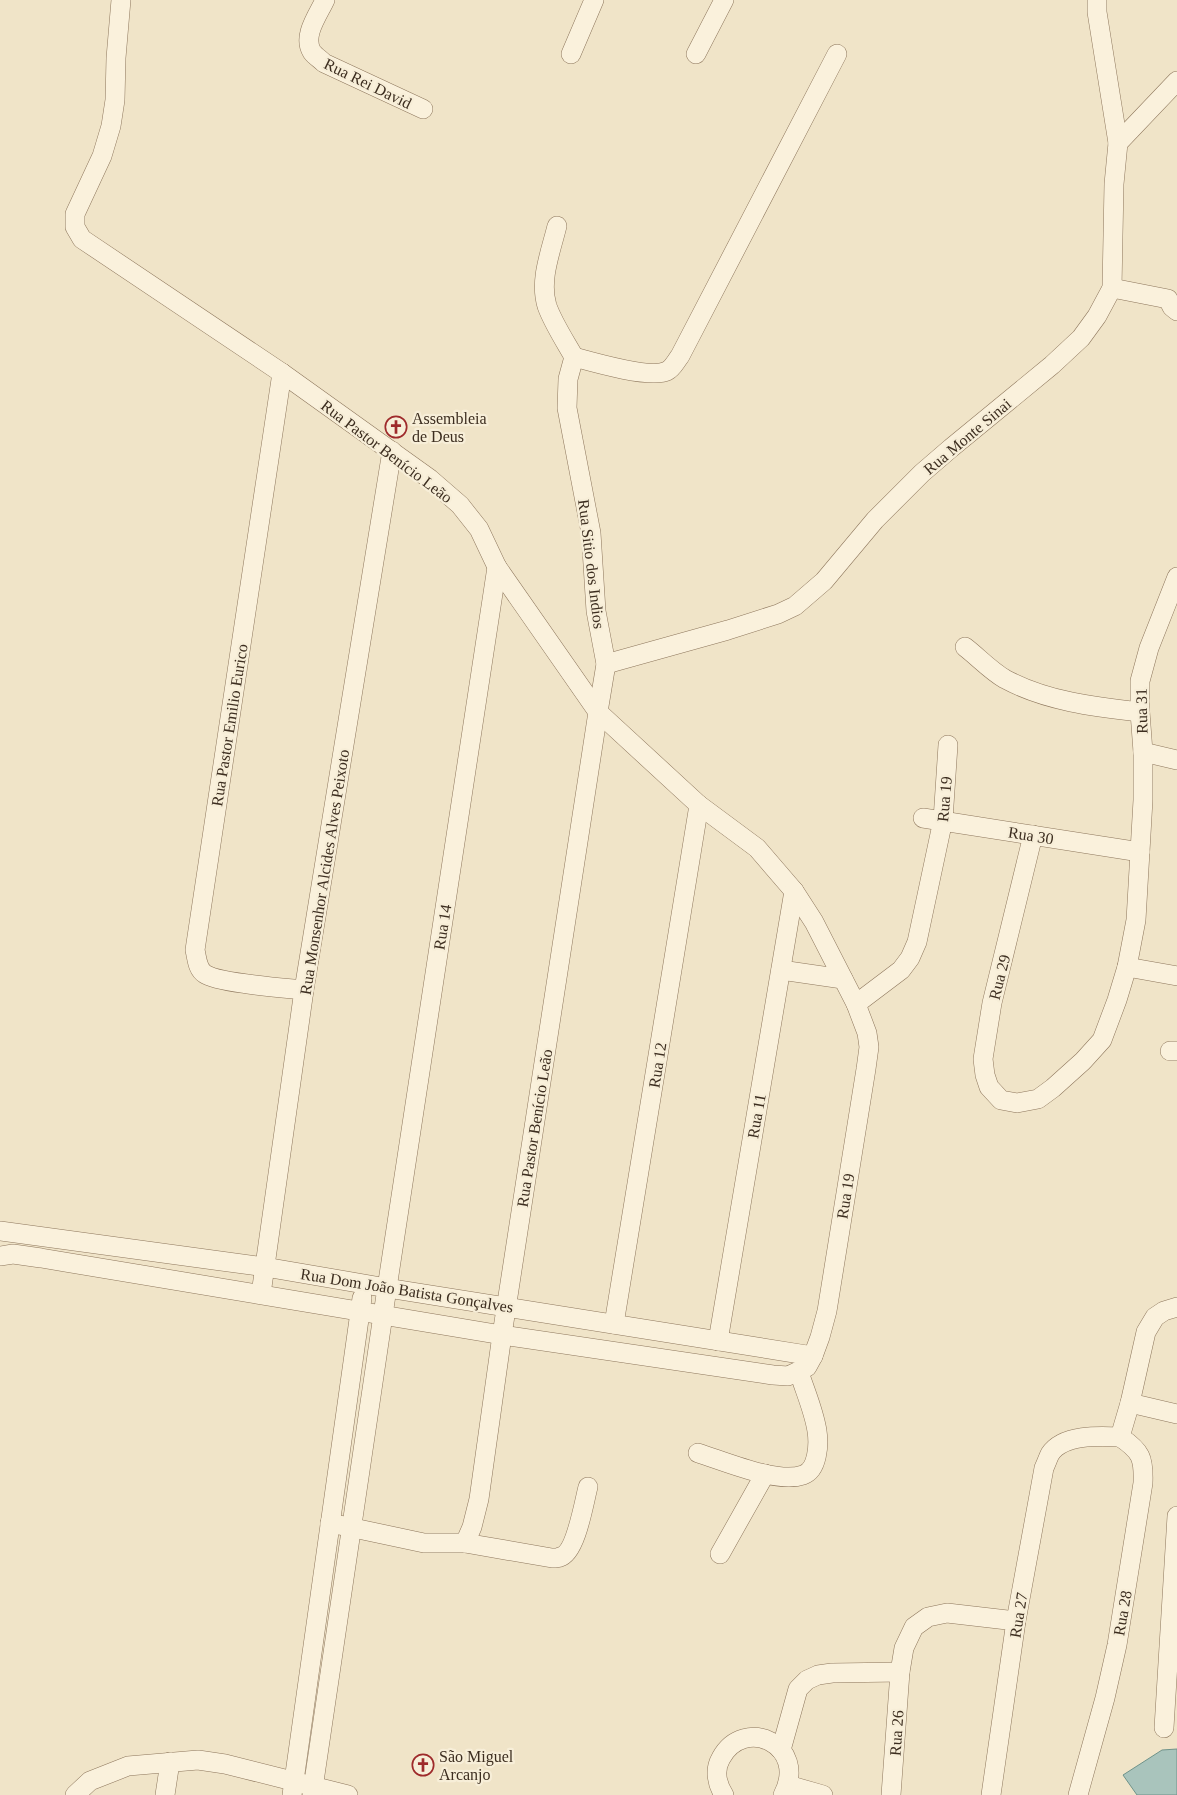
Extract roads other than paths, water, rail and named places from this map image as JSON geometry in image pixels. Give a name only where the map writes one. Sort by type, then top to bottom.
[{"type":"street","name":"Rua Pastor Benício Leão","points":[[121,0],[116,58],[115,100],[111,126],[102,156],[76,210],[76,228],[82,239],[282,373],[430,479],[460,505],[479,529],[497,567],[598,712],[699,805],[757,848],[794,891],[814,922],[864,1022]]},
{"type":"street","name":"Rua Rei David","points":[[325,0],[310,33],[308,44],[313,53],[324,63],[423,110]]},
{"type":"street","points":[[571,54],[594,0]]},
{"type":"street","points":[[696,54],[724,0]]},
{"type":"street","name":"Rua Monte Sinai","points":[[606,664],[728,630],[778,614],[795,606],[824,581],[875,520],[922,473],[1052,366],[1081,338],[1098,316],[1112,288],[1114,184],[1118,143],[1098,21],[1097,0]]},
{"type":"street","points":[[557,226],[544,283],[544,293],[547,306],[574,357],[611,367],[658,373],[667,371],[674,366],[752,220],[837,54]]},
{"type":"street","points":[[1118,143],[1177,82]]},
{"type":"street","points":[[1112,288],[1174,300]]},
{"type":"street","name":"Rua Sitio dos Indios","points":[[574,357],[568,379],[567,408],[591,533],[596,611],[606,664],[598,712]]},
{"type":"street","name":"Rua Pastor Emilio Eurico","points":[[282,373],[195,950],[197,964],[204,974],[218,979],[304,990]]},
{"type":"street","name":"Rua Monsenhor Alcides Alves Peixoto","points":[[261,1294],[304,990],[392,451]]},
{"type":"street","name":"Rua 14","points":[[313,1791],[386,1288],[497,567]]},
{"type":"street","name":"Rua 31","points":[[1102,1040],[1128,967],[1136,920],[1143,800],[1140,681],[1149,648],[1177,577]]},
{"type":"street","points":[[965,647],[1004,678],[1046,696],[1089,706],[1140,712]]},
{"type":"street","name":"Rua Pastor Benício Leão","points":[[465,1543],[472,1527],[479,1499],[502,1335],[598,712]]},
{"type":"street","name":"Rua 19","points":[[856,1004],[902,970],[918,942],[943,820],[948,745]]},
{"type":"street","points":[[1143,752],[1177,760]]},
{"type":"street","name":"Rua 12","points":[[614,1324],[699,805]]},
{"type":"street","name":"Rua 30","points":[[923,818],[1140,852]]},
{"type":"street","name":"Rua 29","points":[[1033,835],[992,1003],[983,1059],[985,1075],[990,1087],[1001,1100],[1016,1103],[1038,1099],[1083,1061],[1102,1040]]},
{"type":"street","name":"Rua 11","points":[[718,1341],[794,891]]},
{"type":"street","points":[[1128,967],[1177,976]]},
{"type":"street","points":[[781,970],[843,979]]},
{"type":"street","name":"Rua 19","points":[[807,1365],[826,1311],[869,1047],[864,1022]]},
{"type":"street","name":"Rua Dom João Batista Gonçalves","points":[[0,1231],[265,1267],[718,1341],[807,1365]]},
{"type":"street","name":"Rua Dom João Batista Gonçalves","points":[[0,1256],[13,1254],[41,1258],[502,1335],[773,1375],[788,1376],[807,1365]]},
{"type":"street","points":[[293,1788],[364,1284]]},
{"type":"street","points":[[1120,1437],[1130,1404],[1142,1342],[1149,1325],[1155,1317],[1164,1311],[1177,1307]]},
{"type":"street","points":[[698,1453],[765,1474],[781,1476],[805,1475],[810,1470],[818,1449],[807,1365]]},
{"type":"street","points":[[1130,1404],[1152,1408],[1174,1419]]},
{"type":"street","name":"Rua 27","points":[[991,1795],[1016,1621],[1044,1468],[1051,1453],[1063,1443],[1094,1436],[1120,1437]]},
{"type":"street","name":"Rua 28","points":[[1078,1795],[1105,1698],[1117,1645],[1143,1483],[1142,1457],[1134,1446],[1120,1437]]},
{"type":"street","points":[[720,1554],[765,1474]]},
{"type":"street","points":[[330,1523],[402,1540],[424,1543],[465,1543],[561,1558],[568,1552],[573,1543],[588,1487]]},
{"type":"street","points":[[1164,1728],[1171,1697],[1177,1516]]},
{"type":"street","name":"Rua 26","points":[[891,1795],[900,1672],[904,1648],[914,1627],[928,1617],[947,1613],[1016,1621]]},
{"type":"street","points":[[781,1750],[798,1690],[807,1680],[818,1675],[832,1673],[900,1672]]},
{"type":"street","points":[[724,1795],[719,1787],[718,1762],[734,1742],[746,1738],[759,1738],[771,1742],[781,1750],[787,1760],[790,1773],[785,1790],[823,1795]]},
{"type":"street","points":[[75,1795],[90,1781],[128,1766],[198,1760],[225,1764],[293,1788],[348,1795]]},
{"type":"street","points":[[165,1795],[170,1762]]},
{"type":"water","points":[[1177,1749],[1177,1795],[1137,1795],[1123,1775],[1162,1750]]},
{"type":"place","name":"Assembleia de Deus","points":[[396,427]]},
{"type":"place","name":"São Miguel Arcanjo","points":[[423,1765]]}]
